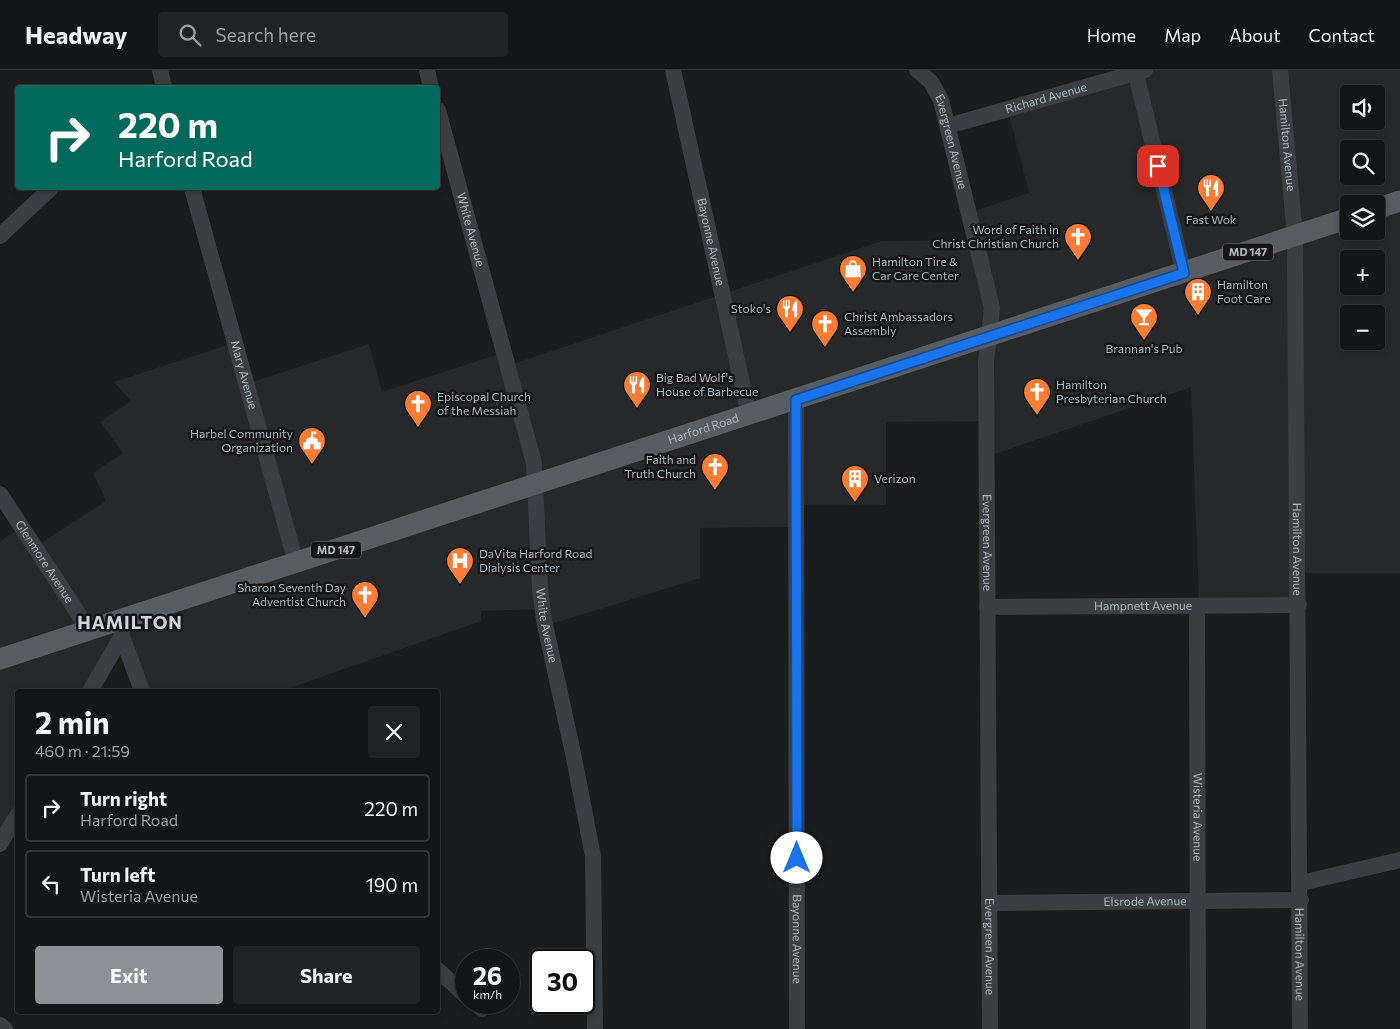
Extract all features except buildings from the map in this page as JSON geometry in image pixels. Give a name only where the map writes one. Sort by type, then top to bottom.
[{"type":"main road","points":[[1385,206],[1400,201]]},
{"type":"main road","name":"Harford Road","points":[[0,659],[89,630],[122,628],[296,563],[1340,221]]},
{"type":"street","points":[[427,70],[431,85]]},
{"type":"street","name":"Bayonne Avenue","points":[[673,70],[708,221],[749,415]]},
{"type":"street","name":"Evergreen Avenue","points":[[916,70],[931,82],[937,90],[948,126],[992,308],[986,362],[990,1029]]},
{"type":"street","name":"Hamilton Avenue","points":[[1280,70],[1295,236],[1301,883],[1300,1029]]},
{"type":"street","points":[[1139,71],[1184,273]]},
{"type":"street","name":"Richard Avenue","points":[[948,126],[1139,71]]},
{"type":"street","name":"White Avenue","points":[[440,117],[532,454],[540,589],[544,620],[573,753],[592,856],[595,1029]]},
{"type":"street","points":[[0,236],[49,190]]},
{"type":"street","name":"Mary Avenue","points":[[193,190],[296,563]]},
{"type":"street","name":"Bayonne Avenue","points":[[796,400],[798,1029]]},
{"type":"street","name":"Glenmore Avenue","points":[[0,494],[89,630]]},
{"type":"street","name":"Hampnett Avenue","points":[[987,607],[1299,605]]},
{"type":"street","name":"Wisteria Avenue","points":[[1197,606],[1198,1029]]},
{"type":"street","points":[[91,689],[122,628]]},
{"type":"street","points":[[122,628],[141,689]]},
{"type":"street","points":[[0,844],[15,819]]},
{"type":"street","points":[[1301,883],[1400,860]]},
{"type":"street","name":"Elsrode Avenue","points":[[989,903],[1301,900]]},
{"type":"street","points":[[440,972],[455,986]]},
{"type":"street","points":[[0,1025],[5,1029]]},
{"type":"shaded area","points":[[1134,70],[1400,70],[1400,573],[1298,573],[1299,605],[1199,603],[1191,387],[986,457],[985,421],[886,422],[886,505],[798,505],[797,527],[700,528],[700,578],[545,626],[543,609],[481,611],[481,621],[287,689],[145,689],[125,635],[93,689],[15,689],[15,823],[0,833],[0,541],[22,527],[35,547],[106,501],[93,473],[123,453],[100,422],[131,401],[114,382],[237,342],[249,383],[369,344],[382,392],[505,352],[510,365],[882,241],[975,240],[968,213],[1029,193],[1008,110]]},
{"type":"place","name":"Fast Wok","points":[[1211,212]]},
{"type":"place","name":"Word of Faith in Christ Christian Church","points":[[1078,261]]},
{"type":"place","name":"Hamilton Tire & Car Care Center","points":[[853,293]]},
{"type":"place","name":"Hamilton Foot Care","points":[[1198,316]]},
{"type":"place","name":"Stoko's","points":[[790,333]]},
{"type":"place","name":"Brannan's Pub","points":[[1144,341]]},
{"type":"place","name":"Christ Ambassadors Assembly","points":[[825,348]]},
{"type":"place","name":"Big Bad Wolf's House of Barbecue","points":[[637,409]]},
{"type":"place","name":"Hamilton Presbyterian Church","points":[[1037,416]]},
{"type":"place","name":"Episcopal Church of the Messiah","points":[[418,428]]},
{"type":"place","name":"Harbel Community Organization","points":[[312,465]]},
{"type":"place","name":"Faith and Truth Church","points":[[715,491]]},
{"type":"place","name":"Verizon","points":[[855,503]]},
{"type":"place","name":"DaVita Harford Road Dialysis Center","points":[[460,585]]},
{"type":"place","name":"Sharon Seventh Day Adventist Church","points":[[365,619]]},
{"type":"district","name":"HAMILTON","points":[[130,623]]},
{"type":"route","points":[[797,858],[796,400],[1184,273],[1158,166]]}]
